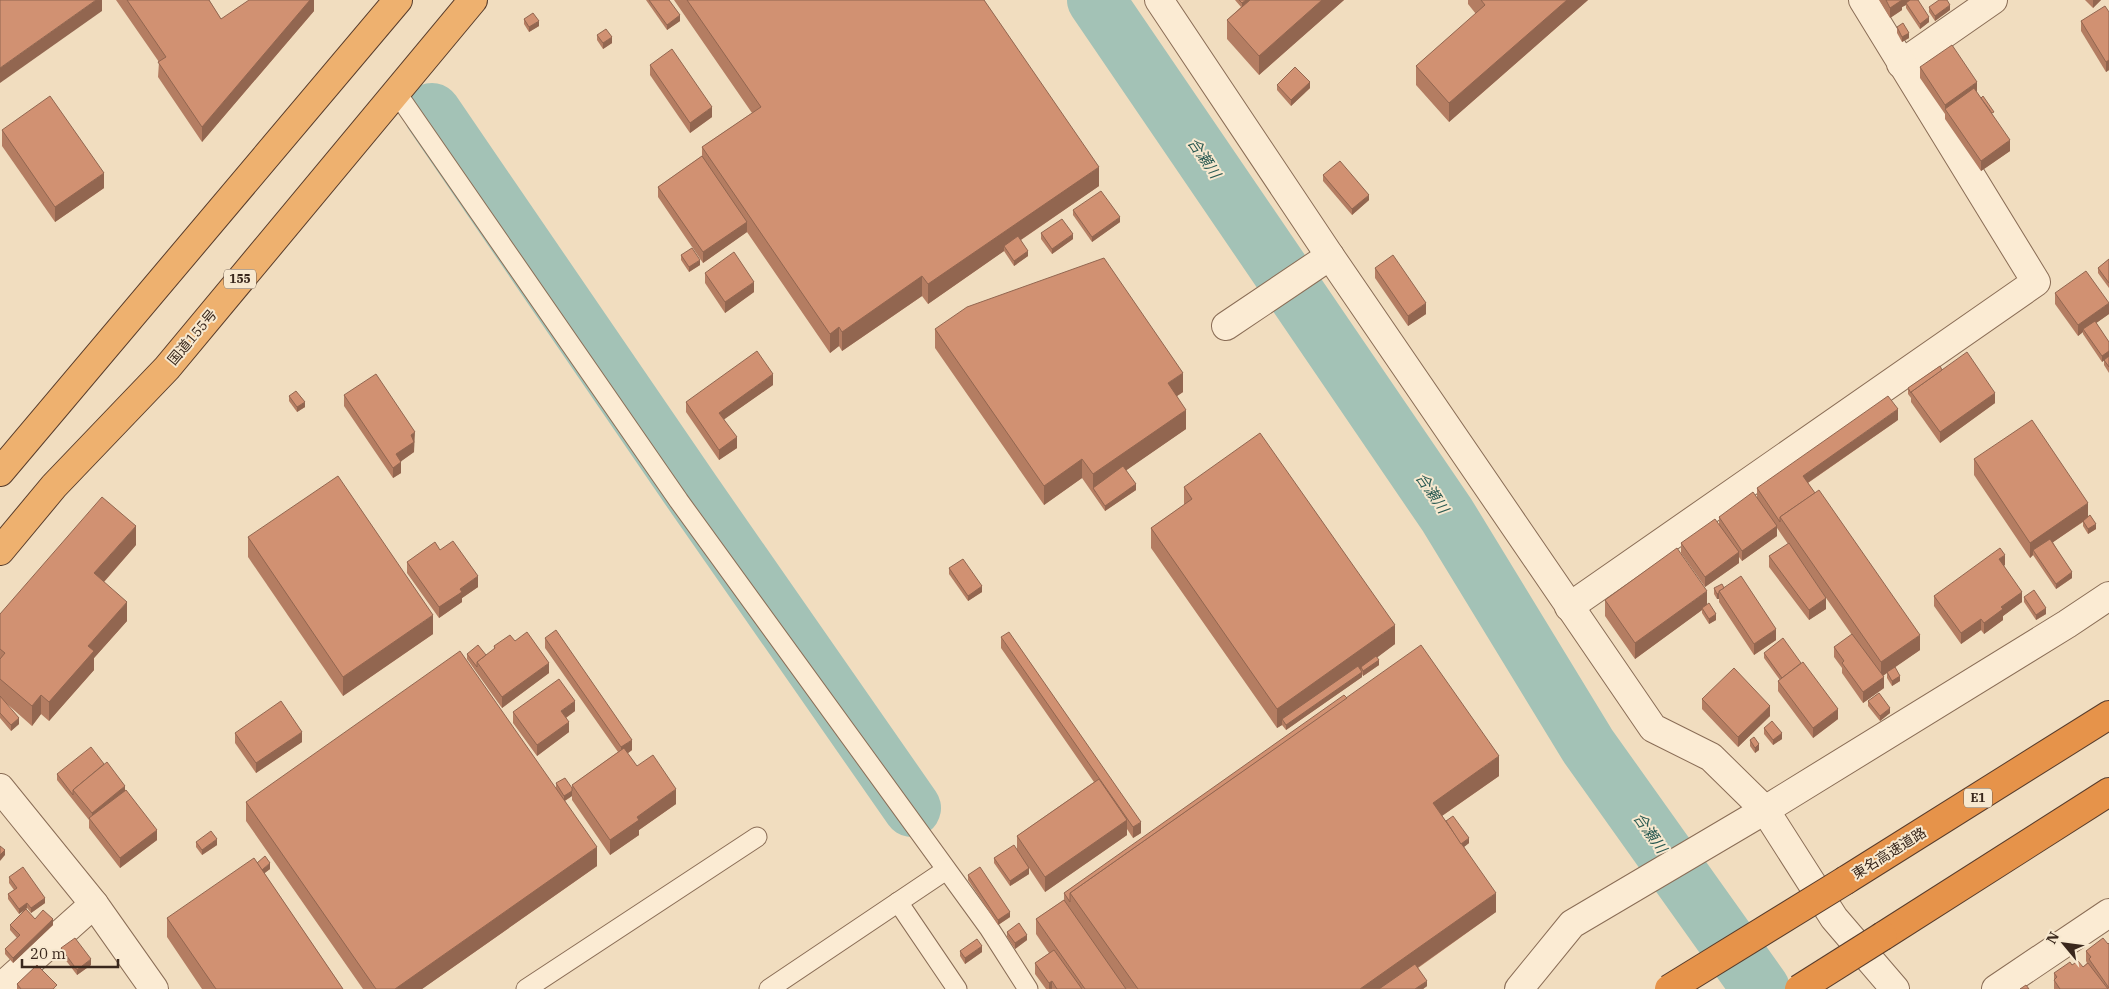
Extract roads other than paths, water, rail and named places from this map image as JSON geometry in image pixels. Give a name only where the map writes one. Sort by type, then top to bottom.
[{"type":"highway","points":[[0,472],[398,0]]},
{"type":"highway","name":"国道155号","points":[[0,551],[54,486],[167,368],[473,0]]},
{"type":"highway","name":"東名高速道路","points":[[1669,989],[2109,715]]},
{"type":"highway","points":[[1799,989],[2109,792]]},
{"type":"street","points":[[1159,0],[1330,256],[1653,728],[1711,757],[1766,810],[1834,918],[1894,989]]},
{"type":"street","points":[[1569,607],[2036,282],[1863,0]]},
{"type":"street","points":[[1901,64],[1994,0]]},
{"type":"street","points":[[1226,326],[1330,256]]},
{"type":"street","points":[[1519,989],[1572,924],[1766,810],[2059,629],[2109,596]]},
{"type":"street","points":[[0,788],[94,904],[154,989]]},
{"type":"street","points":[[0,988],[94,904]]},
{"type":"street","points":[[1996,989],[2109,913]]},
{"type":"lane","points":[[396,92],[684,509],[989,928],[1028,989]]},
{"type":"lane","points":[[526,989],[757,837]]},
{"type":"lane","points":[[769,989],[946,870]]},
{"type":"lane","points":[[898,902],[957,989]]},
{"type":"waterway","name":"合瀬川","points":[[1096,0],[1447,515],[1588,746],[1761,989]]},
{"type":"waterway","points":[[432,112],[692,492],[912,808]]}]
